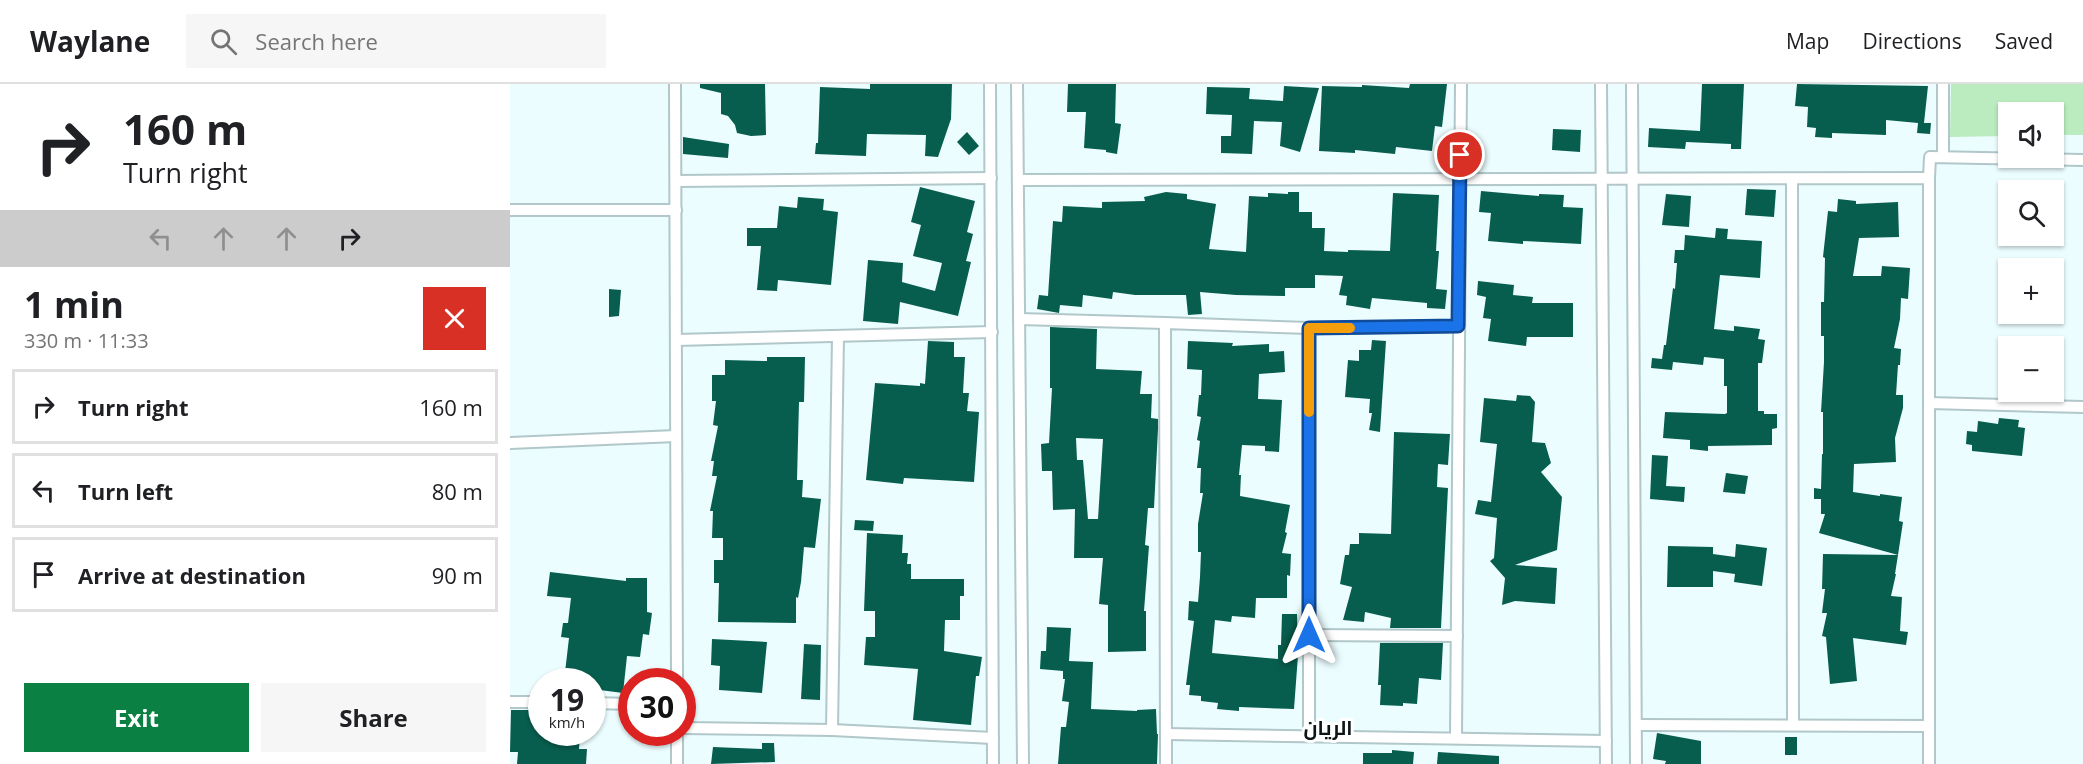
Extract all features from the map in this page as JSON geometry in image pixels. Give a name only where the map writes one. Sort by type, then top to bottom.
[{"type":"street","points":[[675,84],[677,668]]},
{"type":"street","points":[[990,84],[993,764]]},
{"type":"street","points":[[1017,84],[1023,764]]},
{"type":"street","points":[[1456,738],[1461,84]]},
{"type":"street","points":[[1601,84],[1606,764]]},
{"type":"street","points":[[1632,84],[1636,764]]},
{"type":"street","points":[[1943,84],[1943,157]]},
{"type":"street","points":[[1929,764],[1930,157],[2083,160]]},
{"type":"street","points":[[676,181],[991,178]]},
{"type":"street","points":[[1018,180],[1929,178]]},
{"type":"street","points":[[1792,179],[1793,725]]},
{"type":"street","points":[[510,210],[676,210]]},
{"type":"street","points":[[1018,319],[1309,328],[1458,326]]},
{"type":"street","points":[[1165,323],[1166,764]]},
{"type":"street","points":[[1309,328],[1309,735]]},
{"type":"street","points":[[676,340],[992,332]]},
{"type":"street","points":[[832,730],[838,336]]},
{"type":"street","points":[[1929,403],[2083,406]]},
{"type":"street","points":[[510,443],[676,436]]},
{"type":"street","points":[[1309,635],[1456,636]]},
{"type":"street","points":[[510,702],[528,702]]},
{"type":"street","points":[[1636,724],[1929,726]]},
{"type":"street","points":[[696,728],[832,730],[993,738]]},
{"type":"street","points":[[1166,734],[1606,741]]},
{"type":"street","points":[[677,746],[677,764]]},
{"type":"green space","points":[[1951,84],[2083,84],[2083,135],[2064,135],[2064,102],[1998,102],[1998,136],[1950,137]]},
{"type":"building","points":[[700,84],[765,84],[766,135],[751,136],[737,133],[735,125],[728,116],[721,114],[721,93],[700,88]]},
{"type":"building","points":[[870,84],[952,84],[951,119],[938,157],[925,156],[926,135],[867,134],[866,156],[815,154],[816,143],[818,143],[820,87],[870,89]]},
{"type":"building","points":[[1068,84],[1116,84],[1115,123],[1121,124],[1117,154],[1106,152],[1106,150],[1084,148],[1086,112],[1067,112]]},
{"type":"building","points":[[1410,84],[1447,84],[1442,127],[1435,126],[1432,151],[1396,147],[1395,154],[1355,150],[1355,153],[1319,151],[1322,86],[1362,87],[1362,85],[1409,88]]},
{"type":"building","points":[[1702,84],[1744,84],[1741,149],[1731,149],[1731,144],[1686,142],[1685,149],[1648,147],[1649,128],[1700,131]]},
{"type":"building","points":[[1797,84],[1928,86],[1924,123],[1931,123],[1930,134],[1917,133],[1918,123],[1886,120],[1886,135],[1832,133],[1832,138],[1815,137],[1816,128],[1807,127],[1808,107],[1795,106]]},
{"type":"building","points":[[1284,86],[1319,88],[1300,152],[1280,146],[1282,122],[1254,121],[1252,154],[1221,153],[1221,136],[1231,136],[1232,115],[1206,114],[1207,87],[1250,88],[1249,99],[1283,101]]},
{"type":"building","points":[[1553,129],[1581,130],[1580,152],[1552,150]]},
{"type":"building","points":[[967,132],[979,146],[969,155],[957,142]]},
{"type":"building","points":[[683,137],[729,144],[728,158],[683,154]]},
{"type":"building","points":[[920,187],[975,201],[967,232],[973,234],[966,261],[971,262],[958,316],[900,302],[898,324],[863,321],[868,260],[903,263],[902,282],[935,291],[942,263],[913,256],[921,225],[911,222]]},
{"type":"building","points":[[1747,189],[1776,190],[1774,217],[1745,215]]},
{"type":"building","points":[[1481,191],[1539,196],[1539,194],[1564,195],[1563,207],[1583,208],[1581,244],[1523,241],[1523,244],[1488,241],[1491,213],[1479,212]]},
{"type":"building","points":[[1166,192],[1187,194],[1187,199],[1216,204],[1209,249],[1246,252],[1249,196],[1268,197],[1268,193],[1299,192],[1299,212],[1312,212],[1312,228],[1325,228],[1324,251],[1348,252],[1348,250],[1390,251],[1393,193],[1439,195],[1436,289],[1447,290],[1445,309],[1427,308],[1427,303],[1372,298],[1370,309],[1346,305],[1347,296],[1339,295],[1343,276],[1315,275],[1315,288],[1285,288],[1285,296],[1200,292],[1202,314],[1188,315],[1186,295],[1135,295],[1113,292],[1112,299],[1083,295],[1082,307],[1060,305],[1059,313],[1037,309],[1039,295],[1048,296],[1053,221],[1062,222],[1063,206],[1102,208],[1102,202],[1145,201],[1144,197]]},
{"type":"building","points":[[1666,194],[1691,196],[1689,227],[1662,225]]},
{"type":"building","points":[[798,197],[824,199],[823,210],[838,212],[831,285],[778,280],[777,291],[757,290],[761,246],[747,246],[747,228],[777,228],[779,206],[797,208]]},
{"type":"building","points":[[1838,199],[1856,201],[1856,204],[1898,202],[1899,237],[1859,238],[1853,276],[1881,276],[1882,266],[1910,268],[1908,299],[1901,298],[1900,319],[1894,348],[1901,349],[1896,395],[1903,395],[1903,408],[1895,438],[1896,462],[1854,464],[1853,492],[1902,497],[1899,521],[1903,522],[1898,555],[1819,533],[1825,514],[1821,514],[1821,499],[1814,499],[1814,488],[1821,489],[1823,454],[1823,412],[1821,412],[1824,336],[1821,336],[1821,302],[1824,302],[1825,258],[1823,257],[1828,211],[1837,212]]},
{"type":"building","points":[[1716,228],[1728,229],[1727,239],[1762,241],[1760,278],[1720,275],[1714,329],[1734,331],[1734,326],[1760,329],[1758,339],[1765,340],[1762,363],[1758,363],[1758,411],[1764,411],[1764,414],[1777,414],[1777,428],[1772,429],[1772,445],[1708,446],[1708,451],[1690,449],[1690,440],[1663,438],[1665,412],[1727,413],[1724,359],[1704,357],[1703,365],[1673,362],[1672,370],[1651,368],[1652,358],[1662,359],[1664,345],[1666,345],[1673,288],[1675,289],[1677,263],[1674,263],[1675,250],[1684,250],[1685,235],[1715,238]]},
{"type":"building","points":[[1478,281],[1514,285],[1513,295],[1533,297],[1532,303],[1573,303],[1573,337],[1527,337],[1526,346],[1488,341],[1491,319],[1483,318],[1486,297],[1477,295]]},
{"type":"building","points":[[609,289],[621,290],[619,316],[609,317]]},
{"type":"building","points":[[1050,327],[1097,329],[1096,369],[1142,371],[1140,394],[1152,394],[1151,418],[1158,419],[1158,429],[1154,508],[1148,508],[1145,545],[1149,546],[1144,611],[1146,611],[1146,651],[1108,652],[1108,605],[1099,604],[1103,558],[1074,558],[1075,509],[1053,510],[1052,471],[1042,471],[1041,444],[1049,443],[1052,388],[1050,388]],"holes":[[[1076,438],[1103,439],[1098,519],[1088,519],[1083,460],[1077,460]]]},
{"type":"building","points":[[1372,340],[1386,341],[1380,432],[1369,430],[1372,413],[1369,413],[1370,399],[1345,397],[1348,360],[1359,361],[1359,350],[1371,350]]},
{"type":"building","points":[[928,341],[954,342],[954,357],[965,357],[963,393],[969,393],[967,411],[979,412],[974,482],[904,478],[903,484],[866,480],[875,383],[920,386],[920,383],[925,384]]},
{"type":"building","points":[[1188,341],[1233,343],[1232,346],[1269,344],[1269,352],[1284,351],[1285,372],[1259,374],[1258,399],[1282,400],[1279,452],[1265,451],[1265,446],[1242,445],[1239,475],[1241,475],[1240,496],[1290,505],[1282,553],[1291,554],[1290,576],[1287,575],[1287,598],[1256,598],[1255,618],[1232,616],[1231,622],[1215,620],[1212,653],[1278,659],[1282,614],[1297,614],[1298,655],[1294,709],[1239,707],[1239,711],[1217,709],[1218,703],[1201,701],[1201,696],[1189,695],[1190,685],[1186,685],[1194,621],[1188,620],[1189,601],[1198,602],[1201,552],[1198,552],[1198,524],[1203,493],[1200,493],[1201,468],[1197,468],[1200,441],[1197,440],[1201,417],[1197,416],[1202,370],[1187,369]]},
{"type":"building","points":[[767,357],[805,357],[804,402],[799,402],[797,480],[803,480],[802,497],[821,499],[815,548],[804,547],[801,582],[798,598],[796,597],[796,623],[718,622],[719,583],[714,583],[714,560],[723,560],[723,538],[712,538],[713,511],[710,511],[717,476],[712,476],[714,461],[711,461],[718,426],[713,425],[716,401],[712,401],[712,375],[725,375],[725,360],[767,361]]},
{"type":"building","points":[[1517,395],[1530,396],[1535,402],[1532,442],[1545,443],[1551,463],[1541,472],[1562,497],[1557,550],[1515,565],[1557,568],[1555,604],[1515,601],[1502,605],[1505,578],[1490,561],[1494,558],[1497,518],[1475,514],[1478,500],[1491,502],[1497,444],[1480,442],[1484,398],[1516,401]]},
{"type":"building","points":[[1999,418],[2019,420],[2018,427],[2025,428],[2022,456],[1972,451],[1972,445],[1966,444],[1967,431],[1977,432],[1978,421],[1998,424]]},
{"type":"building","points":[[1394,432],[1450,434],[1448,465],[1438,464],[1437,487],[1448,488],[1441,628],[1390,628],[1391,618],[1365,612],[1364,622],[1343,620],[1352,587],[1340,584],[1345,555],[1349,555],[1350,544],[1359,544],[1359,533],[1391,534]]},
{"type":"building","points":[[1652,455],[1668,456],[1666,486],[1685,487],[1684,502],[1650,499]]},
{"type":"building","points":[[1726,473],[1748,476],[1745,494],[1723,492]]},
{"type":"building","points":[[855,520],[874,521],[873,531],[854,530]]},
{"type":"building","points":[[867,533],[903,535],[902,553],[908,553],[907,564],[911,564],[911,579],[964,579],[964,596],[960,596],[960,620],[945,620],[944,651],[982,657],[979,676],[976,676],[971,725],[913,720],[918,669],[864,665],[866,637],[875,637],[875,611],[864,611]]},
{"type":"building","points":[[1736,544],[1767,548],[1762,586],[1734,582],[1735,574],[1713,571],[1713,587],[1667,587],[1668,546],[1713,547],[1713,554],[1735,557]]},
{"type":"building","points":[[1823,554],[1898,555],[1891,596],[1902,597],[1900,631],[1908,632],[1906,645],[1853,638],[1857,681],[1830,684],[1826,637],[1822,636],[1827,613],[1822,613],[1825,589],[1822,589]]},
{"type":"building","points":[[550,572],[626,581],[626,578],[647,578],[647,612],[652,613],[649,635],[643,634],[640,657],[627,656],[626,668],[618,668],[618,692],[606,691],[606,668],[566,668],[569,638],[561,637],[563,623],[568,623],[571,598],[547,596]]},
{"type":"building","points":[[1047,627],[1071,628],[1069,661],[1093,662],[1091,709],[1137,711],[1156,709],[1157,764],[1058,764],[1061,727],[1066,727],[1069,702],[1062,701],[1065,679],[1063,679],[1063,671],[1040,669],[1041,651],[1046,651]]},
{"type":"building","points":[[712,639],[767,642],[762,693],[719,690],[720,666],[711,665]]},
{"type":"building","points":[[1380,643],[1443,643],[1441,680],[1419,678],[1417,704],[1380,705],[1381,685],[1378,685]]},
{"type":"building","points":[[804,644],[821,645],[820,700],[801,699]]},
{"type":"building","points":[[511,710],[528,710],[528,746],[579,746],[579,749],[587,749],[586,764],[517,764],[518,752],[510,752]]},
{"type":"building","points":[[1657,733],[1701,741],[1701,764],[1665,764],[1666,761],[1653,759]]},
{"type":"building","points":[[1785,737],[1797,737],[1797,755],[1785,755]]},
{"type":"building","points":[[762,743],[774,743],[775,762],[711,764],[713,747],[762,749]]},
{"type":"building","points":[[1392,750],[1414,752],[1413,764],[1363,764],[1363,753],[1392,753]]},
{"type":"building","points":[[1438,752],[1499,756],[1499,764],[1437,764]]},
{"type":"slow traffic","points":[[1309,412],[1309,328],[1350,328]]},
{"type":"district","name":"الريان","points":[[1328,728]]},
{"type":"route","points":[[1309,635],[1309,328],[1458,326],[1460,155]]}]
